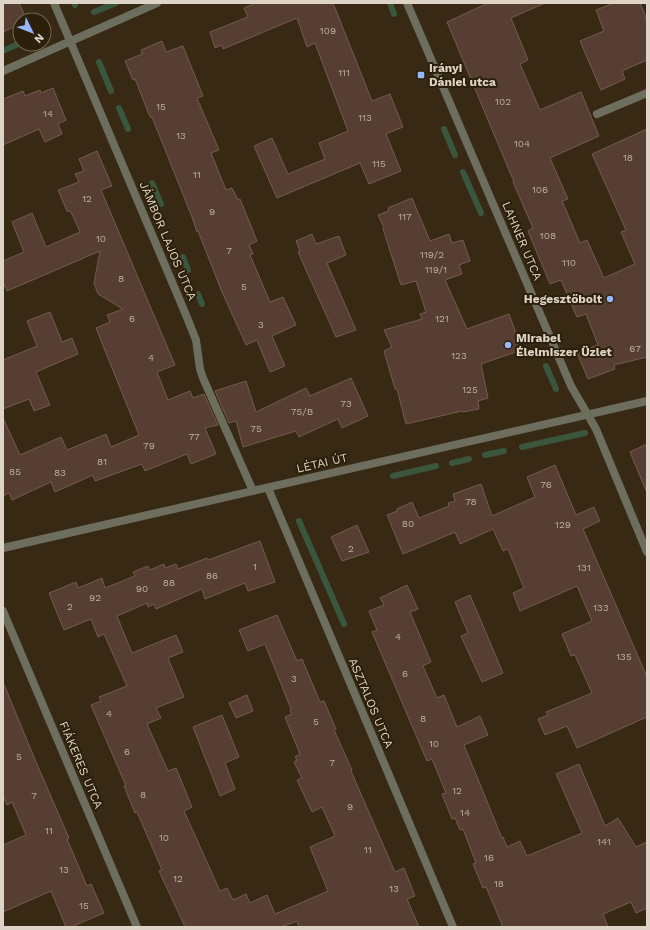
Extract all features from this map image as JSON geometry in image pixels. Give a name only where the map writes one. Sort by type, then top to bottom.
[{"type":"street","name":"JÁMBOR LAJOS UTCA","points":[[54,3],[186,315],[196,340],[200,369],[203,378],[253,491]]},
{"type":"street","points":[[3,71],[157,3]]},
{"type":"street","name":"LAHNER UTCA","points":[[407,3],[571,386],[596,429],[647,552]]},
{"type":"street","points":[[597,114],[647,93]]},
{"type":"street","name":"LÉTAI ÚT","points":[[3,548],[647,401]]},
{"type":"street","name":"ASZTALOS UTCA","points":[[268,488],[453,927]]},
{"type":"street","name":"FIÁKERES UTCA","points":[[3,611],[137,927]]},
{"type":"building","points":[[3,3],[19,3],[23,12],[12,12],[12,28],[3,32]]},
{"type":"building","points":[[256,3],[333,3],[372,101],[390,94],[403,127],[386,134],[401,171],[369,184],[360,163],[277,198],[254,146],[272,138],[288,174],[325,159],[319,143],[348,131],[315,43],[307,47],[297,18],[223,49],[222,45],[215,48],[210,32],[248,17],[244,8]]},
{"type":"building","points":[[488,3],[545,3],[511,18],[528,60],[520,64],[540,110],[581,92],[599,136],[550,158],[568,199],[562,201],[580,243],[587,240],[604,278],[635,264],[621,232],[626,230],[592,154],[647,129],[647,357],[614,365],[615,369],[588,379],[577,353],[598,345],[586,314],[577,317],[561,280],[550,284],[528,231],[533,228],[447,22]]},
{"type":"building","points":[[614,3],[640,3],[647,20],[647,60],[622,71],[625,79],[601,90],[580,41],[604,31],[596,10]]},
{"type":"building","points":[[162,41],[166,52],[183,46],[203,96],[197,98],[219,150],[211,153],[226,190],[232,188],[238,200],[240,199],[257,241],[249,245],[253,254],[250,255],[270,302],[283,297],[296,325],[272,336],[285,366],[270,372],[257,340],[246,345],[222,292],[198,231],[197,232],[152,117],[150,117],[135,79],[133,80],[125,61],[142,54],[141,50]]},
{"type":"building","points":[[53,88],[66,120],[58,124],[62,134],[45,142],[39,129],[3,145],[3,99],[23,91],[25,96],[40,90],[41,93]]},
{"type":"building","points":[[97,151],[112,186],[101,190],[175,365],[157,372],[168,400],[190,391],[193,398],[204,394],[218,425],[205,428],[216,454],[191,464],[187,454],[145,471],[142,464],[95,481],[93,475],[55,492],[51,482],[12,500],[9,493],[3,496],[3,418],[20,455],[61,437],[67,450],[106,434],[111,447],[139,435],[96,328],[110,322],[107,315],[123,309],[98,294],[94,283],[100,251],[7,291],[3,282],[3,261],[24,252],[12,222],[32,213],[46,247],[80,232],[71,212],[67,211],[58,190],[79,182],[75,174],[84,171],[79,159]]},
{"type":"building","points":[[412,198],[430,241],[449,234],[452,243],[463,240],[470,261],[459,265],[462,274],[445,280],[467,329],[509,314],[522,350],[481,364],[488,398],[478,401],[479,409],[462,411],[406,424],[397,389],[395,389],[384,351],[392,347],[384,330],[422,319],[420,314],[426,312],[416,281],[401,285],[383,229],[384,228],[378,215],[389,211],[388,208]]},
{"type":"building","points":[[312,234],[316,244],[339,236],[346,255],[327,263],[356,330],[336,337],[298,252],[300,251],[296,241]]},
{"type":"building","points":[[50,312],[62,342],[72,338],[78,354],[36,372],[50,405],[34,411],[29,399],[3,409],[3,360],[37,346],[27,321]]},
{"type":"building","points":[[351,378],[368,416],[342,428],[338,419],[299,437],[296,431],[243,447],[236,421],[229,423],[215,391],[246,381],[256,412],[306,388],[310,396]]},
{"type":"building","points":[[647,444],[647,493],[630,452]]},
{"type":"building","points":[[555,465],[576,515],[594,507],[600,521],[583,529],[647,677],[647,717],[577,748],[567,726],[545,735],[538,719],[548,715],[546,712],[592,693],[575,655],[571,656],[562,634],[592,621],[577,586],[520,611],[513,593],[524,588],[508,549],[503,551],[493,529],[460,544],[455,532],[403,554],[387,515],[412,502],[419,518],[449,506],[448,503],[455,501],[453,494],[481,484],[492,516],[535,497],[527,477]]},
{"type":"building","points":[[357,525],[369,552],[342,561],[331,537]]},
{"type":"building","points":[[260,541],[275,582],[248,591],[245,583],[205,599],[202,589],[156,609],[154,604],[148,607],[147,603],[117,616],[132,653],[176,635],[183,652],[168,658],[184,697],[156,708],[161,718],[147,724],[168,771],[176,768],[192,807],[184,811],[220,891],[227,888],[233,900],[246,894],[250,903],[267,895],[275,914],[328,891],[310,847],[335,836],[322,807],[312,812],[297,780],[302,778],[294,762],[297,760],[295,757],[300,754],[285,717],[292,714],[291,709],[265,644],[248,651],[239,630],[277,615],[297,661],[302,659],[320,702],[324,701],[336,729],[334,730],[352,770],[351,771],[395,872],[404,868],[415,896],[407,899],[419,927],[299,927],[297,921],[281,927],[185,927],[159,871],[162,870],[137,812],[135,813],[124,786],[126,786],[91,705],[101,701],[99,697],[127,686],[104,634],[98,637],[91,619],[64,630],[49,593],[76,582],[78,588],[102,578],[105,588],[135,576],[133,572],[148,566],[150,570],[164,564],[165,568],[176,564],[178,569]]},
{"type":"building","points":[[407,585],[418,609],[410,612],[431,662],[423,666],[437,698],[444,695],[457,727],[480,716],[488,735],[464,745],[507,847],[520,841],[527,856],[582,833],[556,774],[579,764],[605,826],[618,818],[636,847],[647,842],[647,908],[636,913],[631,902],[603,914],[608,927],[503,927],[486,887],[483,888],[473,864],[476,863],[463,829],[460,830],[455,818],[452,819],[442,794],[446,793],[432,759],[427,761],[372,632],[377,630],[369,611],[384,605],[380,598]]},
{"type":"building","points":[[470,595],[503,673],[482,682],[461,636],[468,633],[455,602]]},
{"type":"building","points":[[3,682],[69,838],[67,839],[87,886],[91,884],[104,913],[71,927],[66,927],[51,891],[3,912],[3,845],[26,835],[12,802],[7,805],[3,796]]},
{"type":"building","points":[[247,695],[253,711],[236,718],[229,703]]},
{"type":"building","points":[[222,715],[239,757],[225,763],[235,789],[220,796],[193,727]]},
{"type":"waterway","points":[[94,12],[116,3]]},
{"type":"waterway","points":[[390,3],[394,14]]},
{"type":"waterway","points":[[3,51],[12,47]]},
{"type":"waterway","points":[[99,62],[111,91]]},
{"type":"waterway","points":[[119,108],[128,129]]},
{"type":"waterway","points":[[444,129],[455,155]]},
{"type":"waterway","points":[[463,172],[481,213]]},
{"type":"waterway","points":[[152,183],[161,204]]},
{"type":"waterway","points":[[183,257],[188,270]]},
{"type":"waterway","points":[[198,294],[202,304]]},
{"type":"waterway","points":[[546,366],[556,389]]},
{"type":"waterway","points":[[522,447],[585,433]]},
{"type":"waterway","points":[[485,455],[504,451]]},
{"type":"waterway","points":[[452,463],[469,459]]},
{"type":"waterway","points":[[393,476],[436,466]]},
{"type":"waterway","points":[[299,521],[344,624]]},
{"type":"place","name":"Irányi Dániel utca","points":[[421,75]]},
{"type":"place","name":"Hegesztőbolt","points":[[610,299]]},
{"type":"place","name":"Mirabel Élelmiszer Üzlet","points":[[508,345]]}]
